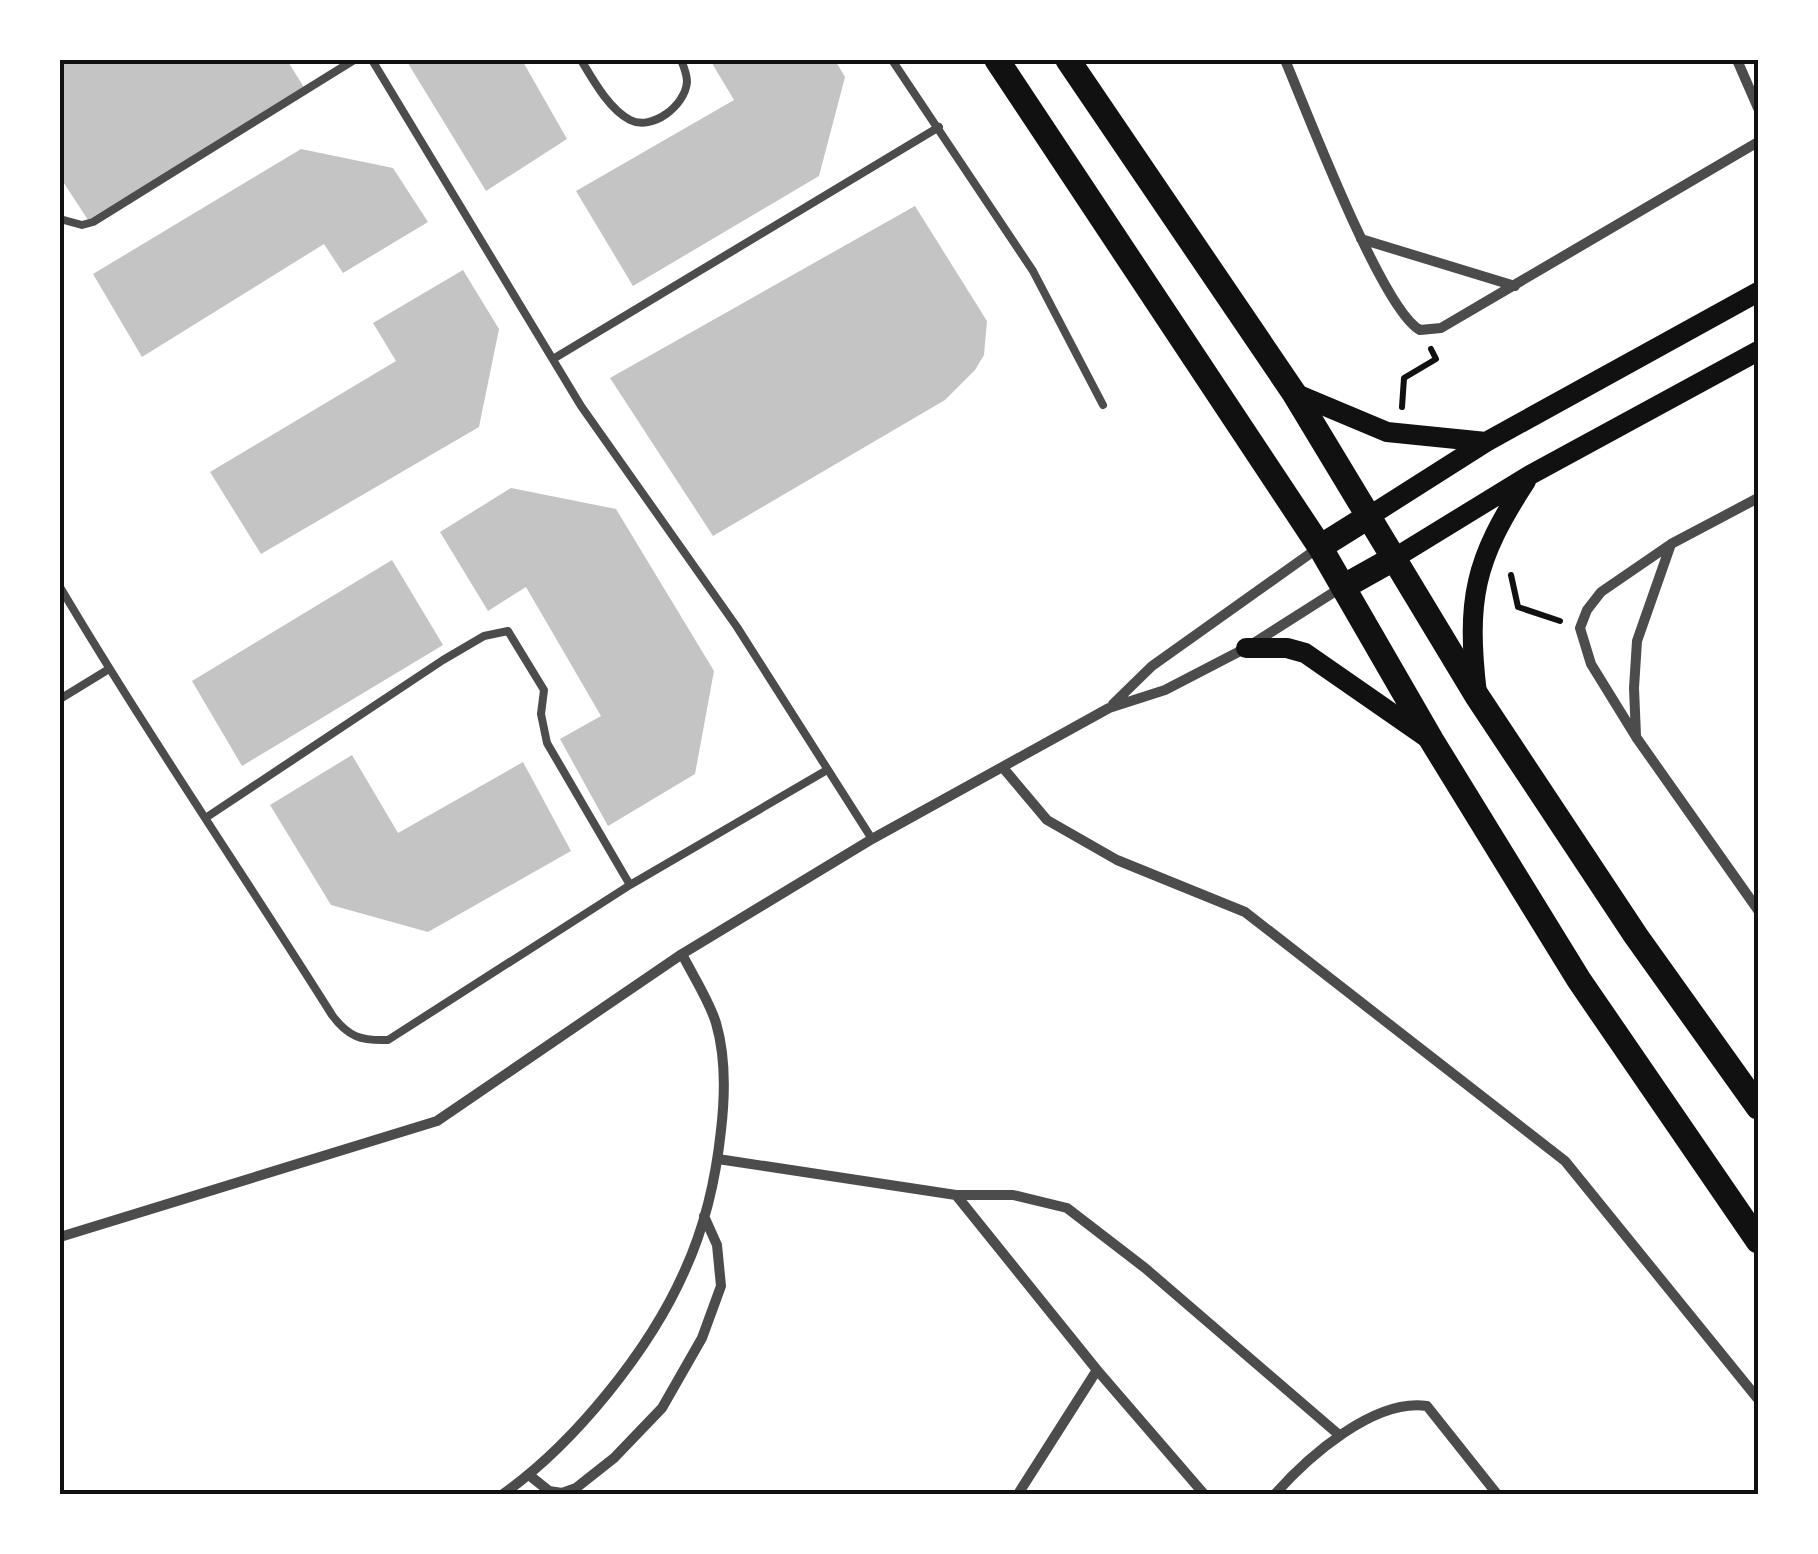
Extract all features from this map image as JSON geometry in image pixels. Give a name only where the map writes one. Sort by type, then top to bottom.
[{"type":"main road","points":[[996,60],[1320,547],[1432,740],[1580,980],[1758,1241]]},
{"type":"main road","points":[[1068,60],[1294,393],[1477,696],[1656,965],[1758,1107]]},
{"type":"main road","points":[[1320,547],[1486,442],[1758,292]]},
{"type":"main road","points":[[1343,587],[1530,475],[1758,351]]},
{"type":"main road","points":[[1294,393],[1387,432],[1486,442]]},
{"type":"main road","points":[[1477,696],[1471,642],[1473,604],[1485,552],[1530,475]]},
{"type":"main road","points":[[1246,648],[1287,648],[1305,653],[1432,740]]},
{"type":"street","points":[[1285,60],[1361,239],[1404,316],[1420,330],[1441,328],[1758,142]]},
{"type":"street","points":[[1737,60],[1758,108]]},
{"type":"street","points":[[1361,239],[1515,286]]},
{"type":"street","points":[[1758,498],[1671,544],[1601,592],[1587,610],[1580,628],[1592,664],[1636,737],[1758,910]]},
{"type":"street","points":[[1636,737],[1637,641],[1671,544]]},
{"type":"street","points":[[1109,708],[1152,666],[1320,547]]},
{"type":"street","points":[[61,1234],[436,1121],[682,954],[872,839],[1109,708],[1165,690],[1246,648],[1343,587]]},
{"type":"street","points":[[1004,768],[1047,820],[1117,860],[1246,912],[1565,1161],[1758,1399]]},
{"type":"street","points":[[503,1494],[529,1475],[594,1410],[638,1352],[685,1271],[716,1180],[725,1094],[716,1024],[682,954]]},
{"type":"street","points":[[718,1159],[956,1194],[1013,1196],[1067,1208],[1145,1268],[1338,1434]]},
{"type":"street","points":[[956,1194],[1097,1370],[1204,1494]]},
{"type":"street","points":[[529,1475],[549,1491],[562,1493],[576,1488],[614,1458],[662,1408],[702,1338],[720,1286],[717,1245],[704,1216]]},
{"type":"street","points":[[1018,1494],[1097,1370]]},
{"type":"street","points":[[1275,1494],[1338,1434],[1412,1404],[1426,1406],[1497,1494]]},
{"type":"lane","points":[[60,219],[82,225],[93,222],[354,60]]},
{"type":"lane","points":[[372,60],[581,406],[737,628],[872,839]]},
{"type":"lane","points":[[581,60],[616,110],[632,122],[650,123],[675,107],[684,94],[688,79],[681,60]]},
{"type":"lane","points":[[892,60],[1034,271],[1103,404]]},
{"type":"lane","points":[[553,359],[939,127]]},
{"type":"lane","points":[[60,587],[332,1015],[346,1034],[366,1041],[388,1040],[630,886],[827,770]]},
{"type":"lane","points":[[207,817],[443,660],[484,636],[508,631],[544,690],[541,714],[547,744],[630,886]]},
{"type":"lane","points":[[60,698],[109,669]]},
{"type":"path","points":[[1400,433],[1404,378],[1436,359],[1420,330]]},
{"type":"path","points":[[1485,552],[1508,564],[1518,607],[1580,628]]},
{"type":"building","points":[[69,60],[287,60],[305,89],[88,220],[60,177],[60,65]]},
{"type":"building","points":[[406,60],[522,60],[567,139],[486,191]]},
{"type":"building","points":[[710,60],[835,60],[845,77],[819,176],[633,286],[576,191],[734,100]]},
{"type":"building","points":[[301,149],[393,168],[428,222],[343,273],[324,244],[142,357],[93,274]]},
{"type":"building","points":[[915,206],[987,321],[984,355],[975,370],[945,400],[713,536],[610,378]]},
{"type":"building","points":[[463,270],[499,329],[479,427],[261,554],[210,472],[396,361],[373,323]]},
{"type":"building","points":[[511,488],[616,509],[714,671],[695,774],[608,826],[560,739],[601,716],[526,587],[488,611],[440,532]]},
{"type":"building","points":[[392,560],[443,645],[242,766],[192,681]]},
{"type":"building","points":[[352,755],[398,833],[523,762],[571,851],[428,932],[331,905],[270,805]]}]
